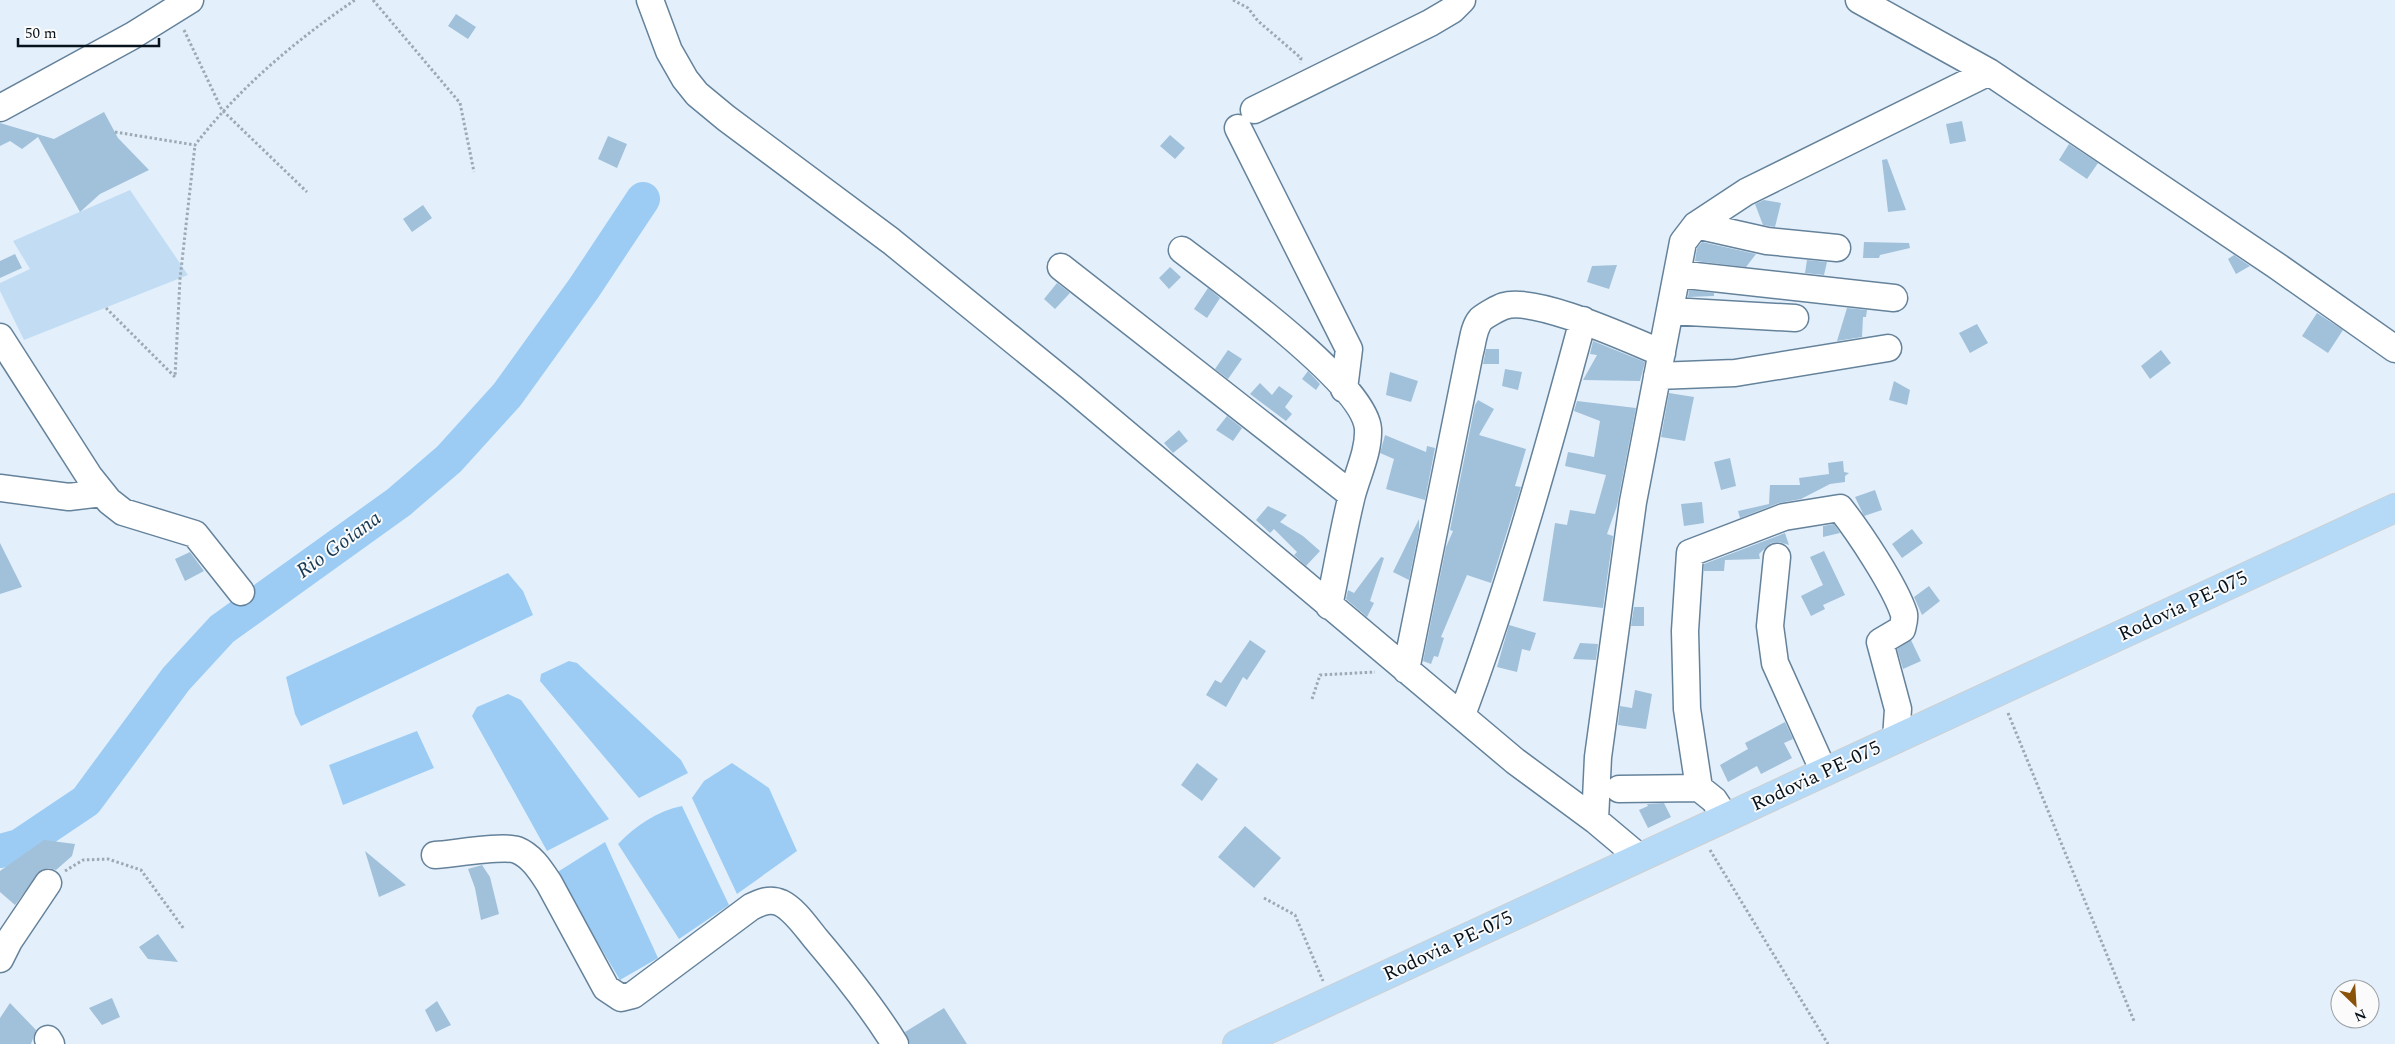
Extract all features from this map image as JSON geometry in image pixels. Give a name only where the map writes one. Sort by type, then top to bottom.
[{"type":"main road","name":"Rodovia PE-075","points":[[1237,1044],[2395,508]]},
{"type":"street","points":[[650,0],[668,51],[685,79],[697,94],[726,118],[891,241],[1072,388],[1515,762],[1595,820],[1639,857]]},
{"type":"street","points":[[1344,389],[1349,349],[1246,119],[1294,90],[1430,24],[1452,10],[1462,0]]},
{"type":"street","points":[[1859,0],[1989,72],[2269,260],[2395,349]]},
{"type":"street","points":[[0,108],[132,36],[182,5]]},
{"type":"street","points":[[1595,820],[1598,757],[1633,502],[1672,312],[1683,242],[1696,225],[1746,192],[1989,72]]},
{"type":"street","points":[[1696,225],[1767,241],[1837,248]]},
{"type":"street","points":[[1182,250],[1286,330],[1344,389],[1366,418],[1368,440],[1352,495],[1329,606]]},
{"type":"street","points":[[1061,267],[1352,495]]},
{"type":"street","points":[[1677,274],[1894,298]]},
{"type":"street","points":[[1406,670],[1476,326],[1482,318],[1505,306],[1528,306],[1583,320],[1660,365],[1735,373],[1888,348]]},
{"type":"street","points":[[1672,312],[1795,318]]},
{"type":"street","points":[[1462,716],[1490,639],[1534,500],[1583,320]]},
{"type":"street","points":[[0,337],[89,476],[102,493],[123,512],[195,534],[240,592]]},
{"type":"street","points":[[0,488],[69,497],[102,493]]},
{"type":"street","points":[[1699,788],[1686,709],[1684,632],[1690,553],[1784,517],[1840,508],[1855,527],[1892,589],[1905,616],[1902,630],[1880,642],[1898,709],[1896,739]]},
{"type":"street","points":[[1777,557],[1770,626],[1775,663],[1824,772]]},
{"type":"street","points":[[1619,789],[1699,788],[1714,800],[1726,818]]},
{"type":"street","points":[[436,855],[509,849],[526,856],[539,867],[549,883],[606,988],[621,998],[627,998],[647,986],[751,907],[766,901],[782,904],[794,912],[832,958],[895,1044]]},
{"type":"street","points":[[0,959],[9,941],[48,883]]},
{"type":"path","points":[[106,308],[175,376],[180,278],[195,145],[222,110],[314,28],[355,0]]},
{"type":"path","points":[[373,0],[460,103],[474,172]]},
{"type":"path","points":[[1233,0],[1248,8],[1258,21],[1300,58],[1294,90]]},
{"type":"path","points":[[182,5],[222,110],[308,192]]},
{"type":"path","points":[[115,132],[195,145]]},
{"type":"path","points":[[1312,699],[1320,675],[1406,670]]},
{"type":"path","points":[[1999,691],[2134,1021]]},
{"type":"path","points":[[1698,831],[1828,1044]]},
{"type":"path","points":[[48,883],[83,860],[108,860],[141,870],[184,929]]},
{"type":"path","points":[[1264,898],[1295,915],[1331,1000]]},
{"type":"shaded area","points":[[130,190],[188,275],[24,340],[0,291],[0,283],[30,269],[13,241]]},
{"type":"water","points":[[508,573],[523,591],[533,615],[301,726],[295,714],[286,677]]},
{"type":"water","points":[[569,661],[577,663],[681,760],[688,773],[639,798],[540,681],[541,674]]},
{"type":"water","points":[[508,694],[521,700],[609,819],[547,851],[472,716],[477,707]]},
{"type":"water","points":[[417,731],[434,768],[343,805],[329,765]]},
{"type":"water","points":[[732,763],[769,788],[797,851],[737,894],[692,798],[704,781]]},
{"type":"water","points":[[682,806],[729,905],[679,939],[618,844],[632,831],[655,815]]},
{"type":"water","points":[[605,842],[658,958],[620,980],[556,873]]},
{"type":"building","points":[[456,14],[476,27],[468,39],[448,26]]},
{"type":"building","points":[[104,112],[118,138],[149,170],[100,194],[80,212],[38,137],[22,149],[10,141],[0,146],[0,123],[54,139]]},
{"type":"building","points":[[1962,121],[1966,141],[1950,144],[1946,124]]},
{"type":"building","points":[[1170,135],[1185,148],[1175,159],[1160,146]]},
{"type":"building","points":[[608,136],[627,144],[617,168],[598,159]]},
{"type":"building","points":[[2069,144],[2098,163],[2087,179],[2059,160]]},
{"type":"building","points":[[1887,159],[1906,210],[1888,212],[1882,160]]},
{"type":"building","points":[[1764,200],[1781,203],[1775,227],[1763,225],[1755,204]]},
{"type":"building","points":[[423,205],[432,218],[412,232],[403,219]]},
{"type":"building","points":[[1702,242],[1756,254],[1746,267],[1695,261],[1697,248]]},
{"type":"building","points":[[1864,242],[1909,243],[1910,248],[1880,255],[1879,258],[1863,258]]},
{"type":"building","points":[[15,254],[22,268],[0,278],[0,261]]},
{"type":"building","points":[[2234,255],[2250,266],[2236,274],[2228,259]]},
{"type":"building","points":[[1807,260],[1827,262],[1824,275],[1805,273]]},
{"type":"building","points":[[1617,265],[1609,289],[1587,282],[1592,266]]},
{"type":"building","points":[[1170,267],[1181,277],[1169,289],[1159,278]]},
{"type":"building","points":[[1057,283],[1070,293],[1055,309],[1044,299]]},
{"type":"building","points":[[1208,288],[1220,298],[1207,318],[1194,309]]},
{"type":"building","points":[[1689,290],[1714,293],[1714,296],[1688,297]]},
{"type":"building","points":[[1847,308],[1867,310],[1866,317],[1863,317],[1862,337],[1837,341]]},
{"type":"building","points":[[2317,313],[2343,330],[2328,353],[2302,336]]},
{"type":"building","points":[[1977,324],[1988,343],[1970,353],[1959,333]]},
{"type":"building","points":[[1593,341],[1645,362],[1640,381],[1583,380],[1597,355],[1590,354]]},
{"type":"building","points":[[1486,349],[1499,349],[1499,364],[1483,364]]},
{"type":"building","points":[[1228,350],[1242,359],[1228,379],[1215,369]]},
{"type":"building","points":[[2161,350],[2171,363],[2150,379],[2141,366]]},
{"type":"building","points":[[1505,369],[1522,372],[1518,390],[1502,386]]},
{"type":"building","points":[[1308,371],[1320,384],[1316,390],[1302,379]]},
{"type":"building","points":[[1390,372],[1418,381],[1411,402],[1386,395]]},
{"type":"building","points":[[1894,381],[1910,390],[1907,405],[1889,400]]},
{"type":"building","points":[[1260,383],[1272,395],[1279,386],[1293,396],[1285,407],[1292,414],[1286,421],[1250,394]]},
{"type":"building","points":[[1669,393],[1694,397],[1685,441],[1661,437]]},
{"type":"building","points":[[1478,400],[1494,409],[1479,435],[1526,449],[1515,486],[1521,487],[1491,583],[1467,575],[1441,637],[1444,638],[1438,657],[1434,656],[1431,664],[1423,661],[1446,547],[1453,531],[1450,530],[1475,405]]},
{"type":"building","points":[[1577,401],[1636,408],[1617,506],[1607,534],[1613,536],[1603,608],[1543,601],[1555,523],[1567,525],[1570,510],[1595,514],[1606,475],[1565,466],[1568,452],[1594,457],[1600,421],[1574,411]]},
{"type":"building","points":[[1227,416],[1242,428],[1233,441],[1216,430]]},
{"type":"building","points":[[1179,430],[1188,441],[1173,453],[1164,443]]},
{"type":"building","points":[[1385,435],[1426,452],[1427,446],[1435,448],[1425,500],[1386,489],[1394,459],[1380,453]]},
{"type":"building","points":[[1730,458],[1736,486],[1721,490],[1714,462]]},
{"type":"building","points":[[1843,461],[1844,472],[1849,473],[1845,476],[1845,482],[1830,484],[1801,499],[1779,503],[1740,518],[1738,511],[1769,504],[1770,485],[1800,485],[1799,478],[1829,474],[1828,463]]},
{"type":"building","points":[[1875,490],[1882,510],[1864,516],[1855,497]]},
{"type":"building","points":[[1702,502],[1704,523],[1684,526],[1681,504]]},
{"type":"building","points":[[1268,506],[1287,515],[1280,522],[1303,536],[1320,551],[1306,566],[1294,555],[1297,552],[1274,529],[1270,533],[1256,520]]},
{"type":"building","points":[[1419,519],[1419,530],[1409,580],[1393,572]]},
{"type":"building","points":[[1834,524],[1840,533],[1823,537],[1823,526]]},
{"type":"building","points":[[1912,529],[1923,543],[1902,558],[1892,544]]},
{"type":"building","points":[[1785,533],[1789,545],[1779,542],[1771,543],[1759,554],[1760,559],[1725,560],[1724,571],[1704,571],[1704,564]]},
{"type":"building","points":[[0,543],[22,587],[0,594]]},
{"type":"building","points":[[1824,551],[1845,595],[1823,605],[1825,609],[1811,616],[1801,596],[1823,585],[1810,557]]},
{"type":"building","points":[[190,552],[204,571],[185,581],[175,559]]},
{"type":"building","points":[[1381,557],[1384,558],[1370,601],[1374,603],[1367,617],[1346,599],[1348,590],[1354,593]]},
{"type":"building","points":[[1929,586],[1940,601],[1922,615],[1914,597]]},
{"type":"building","points":[[1634,607],[1644,607],[1644,626],[1631,626]]},
{"type":"building","points":[[1509,625],[1536,633],[1530,651],[1522,649],[1517,672],[1497,667]]},
{"type":"building","points":[[1250,640],[1266,651],[1247,680],[1243,677],[1226,707],[1206,695],[1215,680],[1221,683]]},
{"type":"building","points":[[1911,640],[1921,661],[1903,669],[1897,649]]},
{"type":"building","points":[[1580,643],[1598,644],[1596,660],[1573,659]]},
{"type":"building","points":[[1635,690],[1652,694],[1646,729],[1618,725],[1620,706],[1632,708]]},
{"type":"building","points":[[1785,722],[1793,739],[1784,743],[1792,758],[1761,774],[1757,766],[1728,782],[1720,765],[1748,749],[1745,743]]},
{"type":"building","points":[[1197,763],[1218,779],[1202,801],[1181,785]]},
{"type":"building","points":[[1664,803],[1671,817],[1648,828],[1639,810],[1648,806],[1647,804]]},
{"type":"building","points":[[1245,826],[1281,858],[1254,888],[1218,857]]},
{"type":"building","points":[[44,840],[75,844],[72,856],[56,870],[49,868],[41,870],[15,905],[0,892],[0,871]]},
{"type":"building","points":[[365,851],[406,885],[379,897]]},
{"type":"building","points":[[482,865],[490,877],[499,914],[481,920],[475,888],[468,869]]},
{"type":"building","points":[[158,934],[178,962],[148,959],[139,947]]},
{"type":"building","points":[[112,998],[120,1017],[102,1025],[89,1008]]},
{"type":"building","points":[[437,1001],[451,1025],[436,1032],[425,1010]]},
{"type":"building","points":[[10,1003],[36,1030],[31,1044],[0,1044],[0,1018]]},
{"type":"building","points":[[944,1008],[967,1044],[910,1044],[905,1032]]},
{"type":"waterway","name":"Rio Goiana","points":[[0,851],[19,846],[86,801],[176,679],[222,629],[399,502],[449,459],[507,395],[584,288],[643,199]]}]
